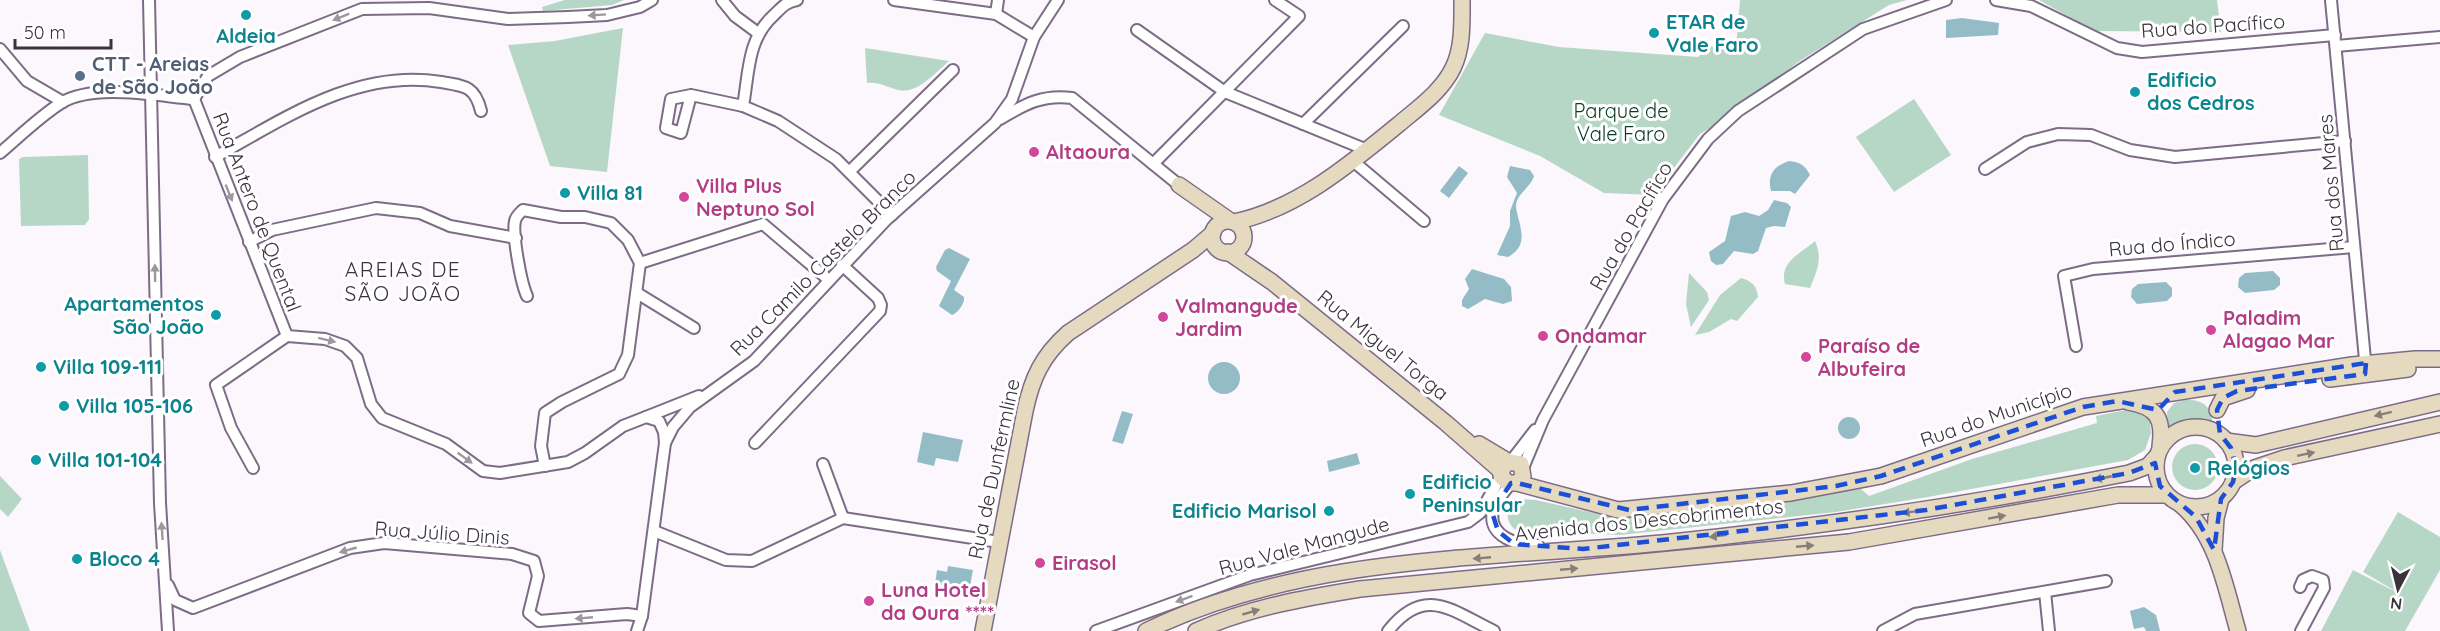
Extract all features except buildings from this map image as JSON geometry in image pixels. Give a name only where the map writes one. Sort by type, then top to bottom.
[{"type":"street","points":[[149,0],[160,503],[168,631]]},
{"type":"street","points":[[0,153],[63,102],[82,96],[116,93],[194,99],[208,76],[240,57],[362,9],[429,8],[508,19],[607,15],[640,7],[652,0]]},
{"type":"street","points":[[722,0],[735,16],[758,33]]},
{"type":"street","points":[[743,106],[752,46],[758,33],[763,24],[787,2],[797,0]]},
{"type":"street","points":[[894,0],[996,14],[1034,38]]},
{"type":"street","points":[[996,14],[998,0]]},
{"type":"street","name":"Rua Camilo Castelo Branco","points":[[637,631],[642,616],[665,443],[673,427],[690,407],[754,361],[842,265],[892,215],[995,123],[1012,99],[1034,38],[1058,0]]},
{"type":"street","points":[[1153,164],[1299,16],[1275,0]]},
{"type":"street","points":[[1193,250],[1239,249],[1237,230],[1330,178],[1367,150],[1441,87],[1454,67],[1460,46],[1462,0]]},
{"type":"street","name":"Rua do Pacífico","points":[[1512,472],[1664,199],[1708,140],[1738,111],[1863,29],[1946,0]]},
{"type":"street","name":"Rua do Pacífico","points":[[1996,0],[2031,6],[2117,48],[2142,52],[2335,40],[2440,37]]},
{"type":"street","name":"Rua dos Mares","points":[[2331,0],[2366,368]]},
{"type":"street","points":[[1303,124],[1403,26]]},
{"type":"street","points":[[1137,30],[1225,93],[1367,150]]},
{"type":"street","points":[[0,49],[27,81],[63,102]]},
{"type":"street","points":[[850,171],[952,70]]},
{"type":"street","points":[[215,157],[342,91],[379,82],[418,78],[470,89],[477,96],[481,111]]},
{"type":"street","points":[[1016,87],[1019,96],[1026,101],[1037,100]]},
{"type":"street","points":[[691,95],[743,106],[778,121],[810,140],[850,171],[892,215]]},
{"type":"street","name":"Rua Miguel Torga","points":[[995,123],[1037,100],[1053,95],[1072,98],[1237,230],[1266,277]]},
{"type":"street","name":"Rua Antero de Quental","points":[[194,99],[287,336],[325,339],[345,346],[357,358],[371,404],[382,418],[446,444],[483,471],[500,473],[577,458],[623,426],[709,392]]},
{"type":"street","points":[[1985,170],[2027,142],[2058,134],[2091,135],[2130,150],[2175,157],[2345,141]]},
{"type":"street","points":[[1353,161],[1424,220]]},
{"type":"street","name":"Rua Miguel Torga","points":[[1179,185],[1214,231],[1223,251],[1266,277],[1446,423],[1512,472]]},
{"type":"street","points":[[249,242],[272,230],[376,208],[420,213],[450,226],[516,238]]},
{"type":"street","points":[[527,296],[521,283],[515,218],[523,210],[561,217],[585,217],[611,223],[628,240],[640,263],[628,355],[619,374],[562,402],[545,413],[541,446],[545,466]]},
{"type":"street","name":"Rua de Dunfermline","points":[[983,631],[1030,385],[1038,366],[1051,348],[1068,333],[1193,250],[1222,222],[1237,230]]},
{"type":"street","points":[[640,263],[763,224],[829,280]]},
{"type":"street","name":"Rua do Índico","points":[[2076,346],[2064,276],[2093,269],[2354,247]]},
{"type":"street","points":[[755,443],[879,310],[881,305],[878,298],[842,265]]},
{"type":"street","points":[[637,293],[694,328]]},
{"type":"street","points":[[253,468],[231,428],[216,385],[287,336]]},
{"type":"street","name":"Rua do Município","points":[[1512,472],[1568,498],[1618,510],[1791,494],[1881,476],[2084,407],[2175,392],[2440,361]]},
{"type":"street","name":"Rua do Município","points":[[2217,410],[2223,398],[2237,391],[2366,368]]},
{"type":"street","points":[[2195,390],[2212,400],[2217,410],[2223,438],[2235,456],[2236,467],[2233,482]]},
{"type":"street","points":[[2159,418],[2162,405],[2175,392]]},
{"type":"street","points":[[2123,400],[2151,408],[2159,418],[2163,432],[2158,452],[2157,478],[2166,495],[2196,517],[2214,550],[2238,631]]},
{"type":"street","points":[[2158,452],[2170,435],[2185,428],[2200,427],[2223,438],[2256,445],[2440,402]]},
{"type":"street","points":[[646,417],[659,421],[664,432],[665,443]]},
{"type":"street","points":[[2214,550],[2216,518],[2221,499],[2233,482],[2254,468],[2284,458],[2440,424]]},
{"type":"street","name":"Avenida dos Descobrimentos","points":[[1146,631],[1175,617],[1242,594],[1317,577],[1378,567],[1676,541],[1926,510],[2129,473],[2148,466],[2158,452]]},
{"type":"street","points":[[823,464],[843,518]]},
{"type":"street","points":[[1512,472],[1492,512],[1493,523],[1504,538],[1522,546],[1551,544],[1583,549]]},
{"type":"street","name":"Rua Vale Mangude","points":[[1096,631],[1251,575],[1468,522],[1480,513],[1512,472]]},
{"type":"street","name":"Avenida dos Descobrimentos","points":[[1196,631],[1259,609],[1301,598],[1360,589],[1849,542],[2118,495],[2166,495]]},
{"type":"street","points":[[2180,504],[2190,507],[2206,506],[2221,499]]},
{"type":"street","points":[[654,531],[726,560],[752,561],[843,518],[999,542]]},
{"type":"street","name":"Rua Júlio Dinis","points":[[165,581],[175,600],[193,608],[350,548],[384,543],[512,554],[534,561],[538,576],[529,613],[539,621],[627,614],[642,616]]},
{"type":"street","points":[[2300,587],[2304,580],[2313,576],[2323,580],[2324,588],[2301,631]]},
{"type":"street","points":[[1882,631],[1915,614],[2106,581]]},
{"type":"street","points":[[2044,592],[2049,631]]},
{"type":"street","points":[[1402,631],[1391,627],[1408,610],[1427,605],[1457,610],[1494,631]]},
{"type":"highlighted area","points":[[2366,363],[2365,374],[2237,391],[2223,398],[2217,410],[2220,434],[2231,448],[2236,467],[2233,482],[2221,499],[2214,550],[2196,517],[2160,486],[2155,463],[2129,473],[1926,510],[1583,549],[1514,544],[1498,531],[1492,512],[1511,483],[1629,510],[1836,486],[1881,476],[2083,407],[2117,401],[2158,410],[2175,392]]},
{"type":"green space","points":[[565,0],[624,0],[612,5],[543,11],[542,7]]},
{"type":"green space","name":"Parque de Vale Faro","points":[[1740,0],[1907,0],[1889,5],[1798,62],[1738,111],[1700,134],[1653,195],[1604,193],[1540,156],[1439,115],[1485,33],[1559,47],[1698,57],[1709,46],[1736,48]]},
{"type":"green space","points":[[2039,0],[2217,0],[2221,32],[2094,31]]},
{"type":"green space","points":[[623,28],[607,172],[550,166],[508,45],[555,41]]},
{"type":"green space","points":[[865,48],[949,61],[919,86],[905,91],[898,90],[867,83]]},
{"type":"green space","points":[[1914,99],[1951,155],[1894,192],[1856,137]]},
{"type":"green space","points":[[88,155],[89,219],[85,225],[21,226],[19,159]]},
{"type":"green space","points":[[1815,241],[1819,259],[1810,288],[1785,284],[1784,276],[1788,264]]},
{"type":"green space","points":[[1689,273],[1707,292],[1709,300],[1691,327],[1686,304]]},
{"type":"green space","points":[[1741,278],[1753,284],[1758,297],[1737,321],[1731,319],[1709,332],[1695,335],[1720,295]]},
{"type":"green space","points":[[2185,400],[2201,402],[2205,405],[2213,424],[2189,421],[2168,432],[2167,412],[2174,403]]},
{"type":"green space","points":[[2126,410],[2139,412],[2150,421],[2151,433],[2145,450],[2128,460],[1928,497],[1836,512],[1620,535],[1547,532],[1523,534],[1512,527],[1508,516],[1508,507],[1517,499],[1536,500],[1616,518],[1804,498],[1860,488],[1869,496],[1972,459],[2097,423],[2096,416]]},
{"type":"green space","points":[[2195,444],[2211,451],[2218,467],[2211,483],[2195,490],[2179,483],[2172,467],[2179,451]]},
{"type":"green space","points":[[0,476],[22,499],[8,517],[0,509]]},
{"type":"green space","points":[[2398,512],[2440,537],[2440,570],[2405,631],[2321,631],[2353,570],[2402,595],[2363,572]]},
{"type":"green space","points":[[0,550],[30,631],[0,631]]},
{"type":"water","points":[[1962,18],[1999,23],[1998,35],[1946,38],[1946,20]]},
{"type":"water","points":[[1789,161],[1802,165],[1810,175],[1795,194],[1790,191],[1771,191],[1770,180],[1773,172]]},
{"type":"water","points":[[1459,166],[1468,173],[1449,198],[1440,191]]},
{"type":"water","points":[[1510,166],[1530,170],[1534,176],[1517,201],[1522,239],[1516,252],[1508,257],[1497,255],[1510,226],[1510,211],[1517,193],[1507,177]]},
{"type":"water","points":[[1774,200],[1787,203],[1791,207],[1785,227],[1766,228],[1758,251],[1753,254],[1734,251],[1723,264],[1716,265],[1711,261],[1709,252],[1725,241],[1731,216],[1745,212],[1759,216],[1768,210]]},
{"type":"water","points":[[949,248],[970,259],[954,290],[964,297],[963,302],[959,310],[952,315],[939,306],[951,281],[937,271],[936,267],[945,250]]},
{"type":"water","points":[[1472,269],[1504,279],[1511,287],[1512,301],[1503,304],[1485,299],[1468,309],[1462,306],[1462,300],[1469,289],[1465,279]]},
{"type":"water","points":[[2273,271],[2280,278],[2280,285],[2274,290],[2245,293],[2238,287],[2239,278],[2245,273]]},
{"type":"water","points":[[2166,282],[2172,288],[2172,296],[2167,301],[2137,304],[2131,297],[2132,289],[2138,284]]},
{"type":"water","points":[[1224,362],[1236,366],[1240,378],[1236,390],[1224,394],[1212,390],[1208,378],[1212,366]]},
{"type":"water","points":[[1122,411],[1133,414],[1123,444],[1112,441]]},
{"type":"water","points":[[1845,417],[1853,417],[1860,424],[1860,432],[1853,439],[1845,439],[1838,432],[1838,424]]},
{"type":"water","points":[[923,432],[963,440],[958,462],[936,458],[934,466],[917,462]]},
{"type":"water","points":[[1357,453],[1360,464],[1329,472],[1327,461]]},
{"type":"water","points":[[948,566],[973,570],[968,597],[934,592],[937,570],[947,572]]},
{"type":"water","points":[[2144,607],[2156,615],[2160,631],[2146,631],[2144,627],[2134,629],[2130,611]]},
{"type":"place","name":"Aldeia","points":[[246,15]]},
{"type":"place","name":"ETAR de Vale Faro","points":[[1654,33]]},
{"type":"place","name":"CTT - Areias de São João","points":[[80,76]]},
{"type":"place","name":"Edificio dos Cedros","points":[[2135,92]]},
{"type":"place","name":"Altaoura","points":[[1034,152]]},
{"type":"place","name":"Villa 81","points":[[565,193]]},
{"type":"place","name":"Villa Plus Neptuno Sol","points":[[684,197]]},
{"type":"place","name":"Apartamentos São João","points":[[216,315]]},
{"type":"place","name":"Valmangude Jardim","points":[[1163,317]]},
{"type":"place","name":"Paladim Alagao Mar","points":[[2211,330]]},
{"type":"place","name":"Ondamar","points":[[1543,336]]},
{"type":"place","name":"Paraíso de Albufeira","points":[[1806,357]]},
{"type":"place","name":"Villa 109-111","points":[[41,367]]},
{"type":"place","name":"Villa 105-106","points":[[64,406]]},
{"type":"place","name":"Villa 101-104","points":[[36,460]]},
{"type":"place","name":"Relógios","points":[[2195,468]]},
{"type":"place","name":"Edificio Peninsular","points":[[1410,494]]},
{"type":"place","name":"Edificio Marisol","points":[[1329,511]]},
{"type":"place","name":"Bloco 4","points":[[77,559]]},
{"type":"place","name":"Eirasol","points":[[1040,563]]},
{"type":"place","name":"Luna Hotel da Oura ****","points":[[869,601]]},
{"type":"district","name":"AREIAS DE SÃO JOÃO","points":[[403,282]]}]
